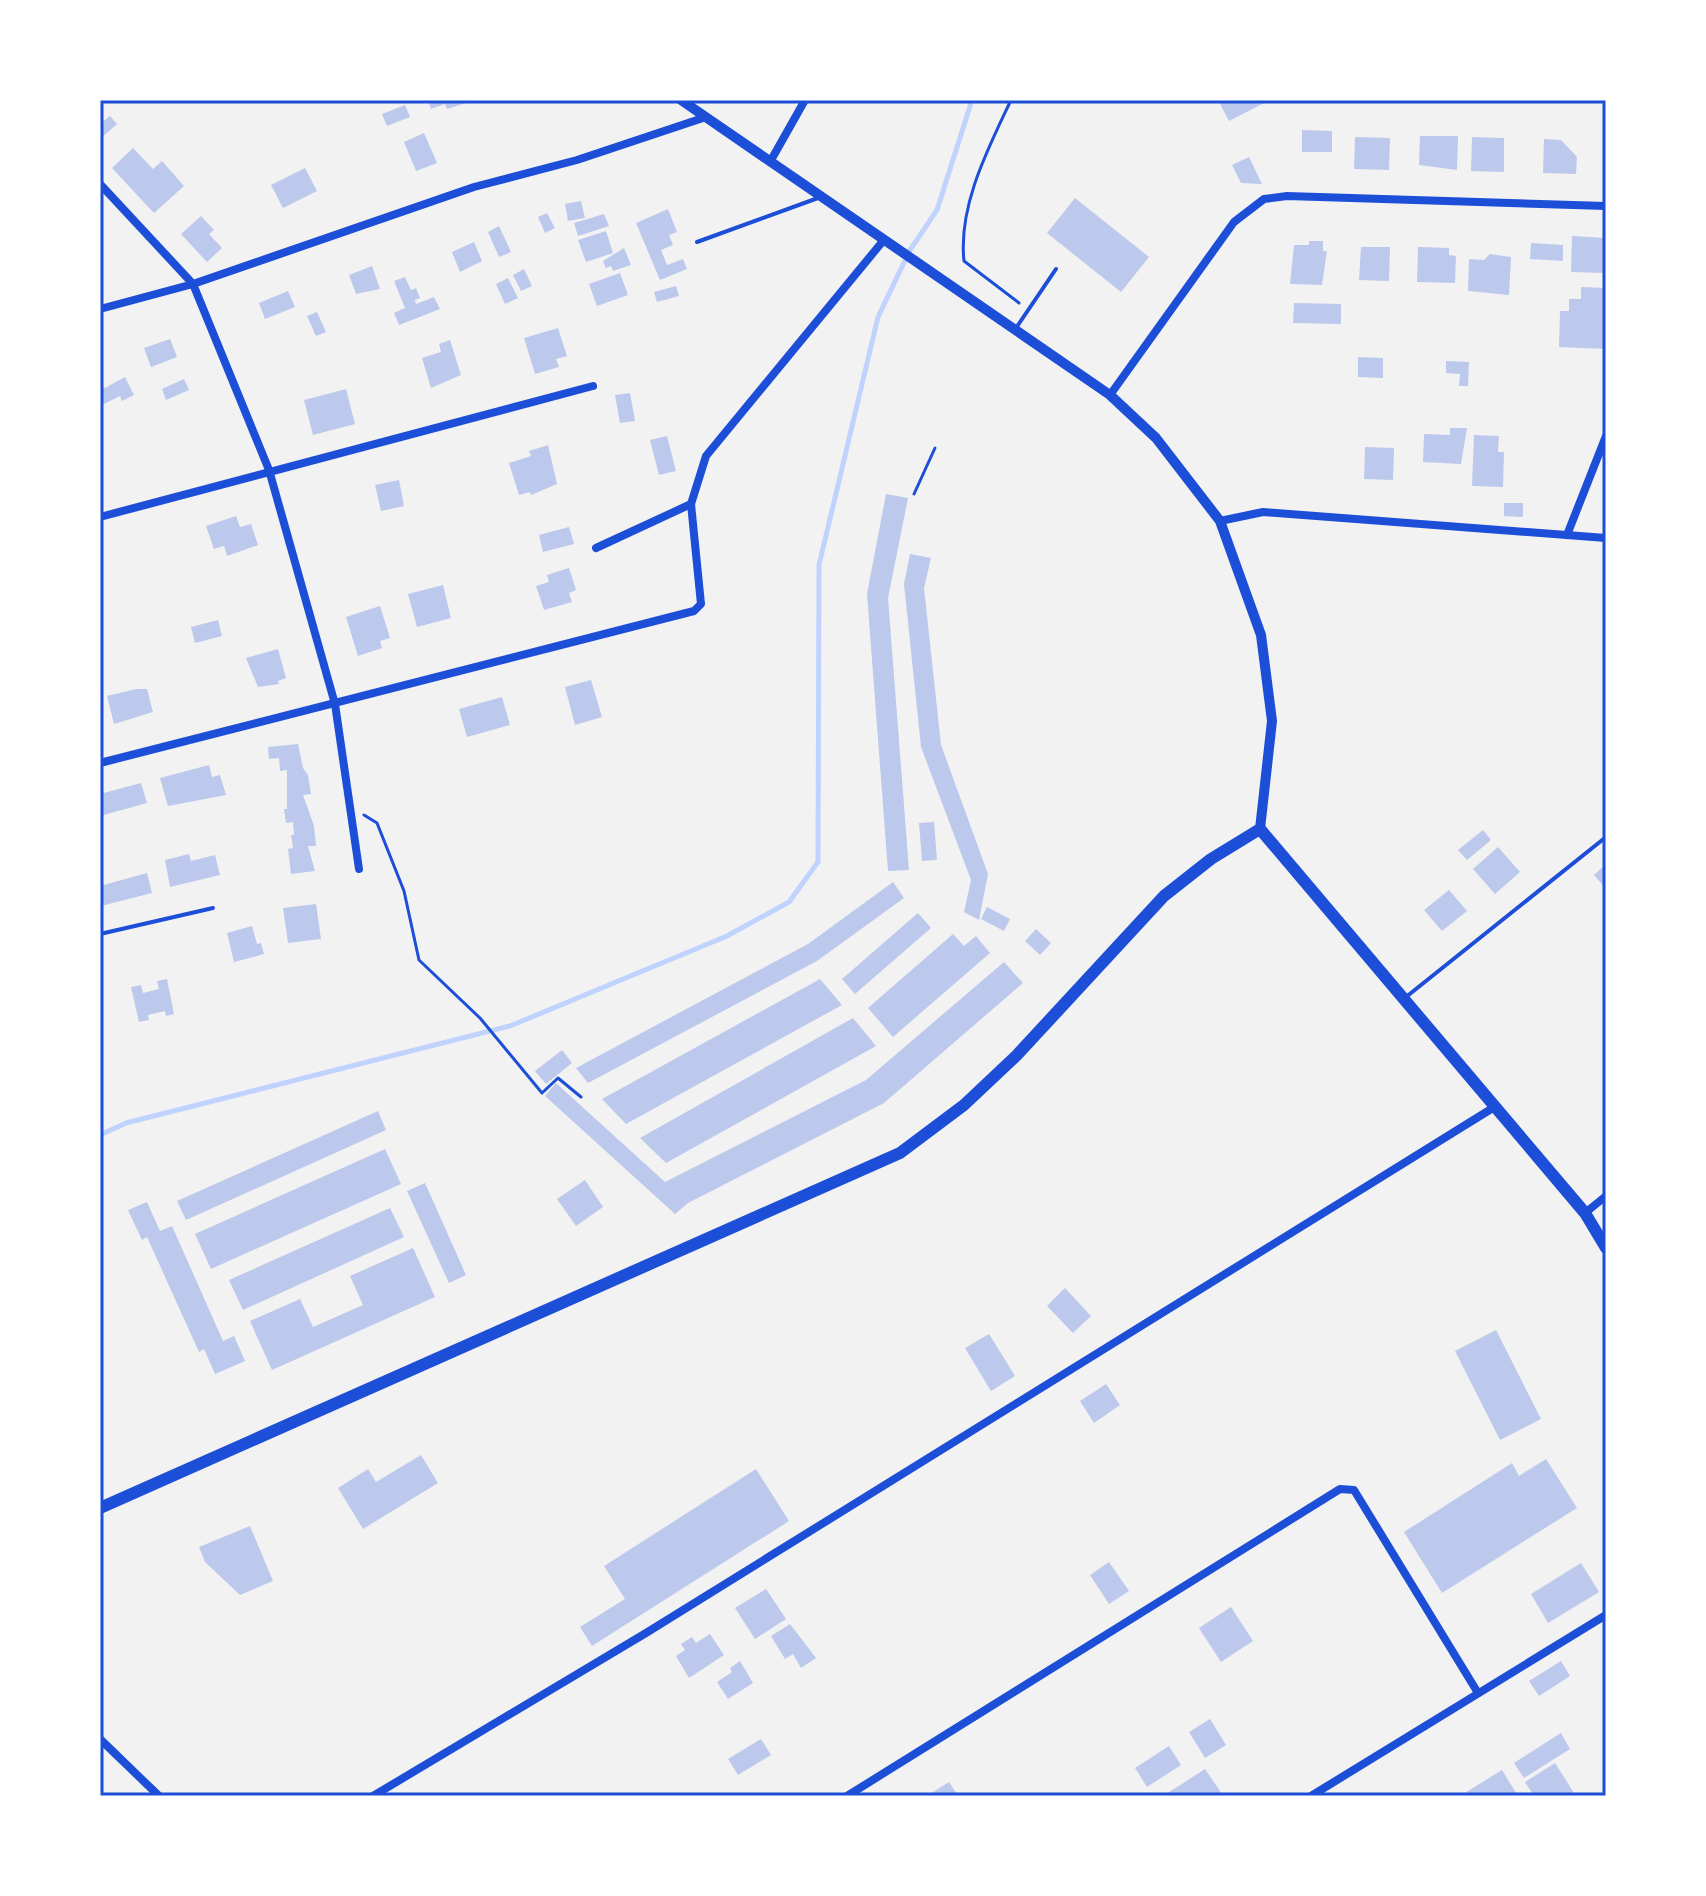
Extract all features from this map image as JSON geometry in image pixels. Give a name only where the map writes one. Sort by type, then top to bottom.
[{"type":"main road","points":[[100,1508],[900,1153],[964,1105],[1017,1055],[1164,896],[1211,859],[1260,829],[1585,1213],[1606,1248]]},
{"type":"street","points":[[681,100],[1110,395],[1156,438],[1220,521],[1261,635],[1271,706],[1270,760],[1260,829]]},
{"type":"street","points":[[770,162],[805,100]]},
{"type":"street","points":[[100,309],[193,284],[474,187],[577,160],[706,117]]},
{"type":"street","points":[[100,184],[193,284],[269,470],[335,704],[359,869]]},
{"type":"street","points":[[1110,395],[1234,222],[1264,199],[1287,196],[1606,206]]},
{"type":"street","points":[[100,763],[694,611],[701,604],[691,504],[706,456],[883,241]]},
{"type":"street","points":[[100,517],[593,386]]},
{"type":"street","points":[[1567,535],[1606,436]]},
{"type":"street","points":[[596,548],[691,504]]},
{"type":"street","points":[[1220,521],[1263,512],[1606,538]]},
{"type":"street","points":[[373,1796],[646,1633],[1496,1106]]},
{"type":"street","points":[[1585,1213],[1606,1196]]},
{"type":"street","points":[[847,1796],[1340,1489],[1354,1490],[1478,1693]]},
{"type":"street","points":[[1311,1796],[1606,1615]]},
{"type":"street","points":[[100,1739],[159,1796]]},
{"type":"lane","points":[[697,242],[821,197]]},
{"type":"lane","points":[[1015,330],[1056,269]]},
{"type":"lane","points":[[1404,998],[1606,837]]},
{"type":"lane","points":[[100,934],[213,908]]},
{"type":"path","points":[[1011,100],[989,148],[967,209],[964,261],[1028,310]]},
{"type":"path","points":[[914,494],[935,448]]},
{"type":"path","points":[[350,805],[377,823],[404,891],[419,960],[480,1018],[542,1093],[558,1078],[581,1097]]},
{"type":"building","points":[[428,100],[465,100],[466,103],[447,109],[445,104],[431,109]]},
{"type":"building","points":[[1218,100],[1270,100],[1229,121]]},
{"type":"building","points":[[405,105],[410,117],[387,126],[382,114]]},
{"type":"building","points":[[110,116],[117,124],[101,138],[100,124]]},
{"type":"building","points":[[1302,130],[1332,131],[1332,152],[1302,152]]},
{"type":"building","points":[[424,133],[437,163],[416,171],[404,142]]},
{"type":"building","points":[[1420,136],[1458,136],[1457,170],[1419,165]]},
{"type":"building","points":[[1355,137],[1390,138],[1389,170],[1354,169]]},
{"type":"building","points":[[1472,137],[1504,138],[1504,172],[1471,171]]},
{"type":"building","points":[[1544,139],[1561,140],[1577,157],[1576,174],[1543,173]]},
{"type":"building","points":[[133,148],[153,169],[162,161],[184,186],[154,213],[112,168]]},
{"type":"building","points":[[1249,157],[1262,184],[1241,183],[1232,165]]},
{"type":"building","points":[[305,168],[317,191],[283,208],[271,185]]},
{"type":"building","points":[[1075,198],[1149,257],[1121,292],[1047,233]]},
{"type":"building","points":[[581,201],[585,218],[568,221],[565,204]]},
{"type":"building","points":[[668,209],[677,232],[669,235],[673,245],[661,250],[667,265],[683,259],[687,269],[660,280],[636,223]]},
{"type":"building","points":[[547,213],[555,228],[545,233],[538,217]]},
{"type":"building","points":[[604,214],[609,226],[578,236],[574,223]]},
{"type":"building","points":[[201,216],[214,230],[209,234],[222,248],[207,262],[181,234]]},
{"type":"building","points":[[499,226],[511,252],[499,257],[488,232]]},
{"type":"building","points":[[606,231],[613,253],[586,262],[578,240]]},
{"type":"building","points":[[1572,236],[1606,238],[1606,273],[1571,272]]},
{"type":"building","points":[[1309,241],[1323,241],[1323,251],[1327,251],[1322,285],[1290,284],[1294,245],[1309,245]]},
{"type":"building","points":[[474,242],[482,261],[460,272],[452,252]]},
{"type":"building","points":[[1531,243],[1563,245],[1563,261],[1530,259]]},
{"type":"building","points":[[1361,247],[1390,247],[1389,281],[1359,280]]},
{"type":"building","points":[[1418,247],[1449,248],[1449,255],[1456,256],[1455,283],[1417,282]]},
{"type":"building","points":[[624,248],[631,265],[613,271],[611,266],[606,268],[603,261]]},
{"type":"building","points":[[1490,254],[1511,257],[1509,295],[1468,291],[1469,259],[1484,260]]},
{"type":"building","points":[[372,266],[380,289],[356,294],[349,275]]},
{"type":"building","points":[[524,269],[532,286],[521,291],[513,275]]},
{"type":"building","points":[[620,273],[628,295],[597,306],[589,284]]},
{"type":"building","points":[[405,277],[411,290],[416,288],[420,298],[415,300],[416,304],[434,297],[440,309],[399,325],[394,313],[405,308],[394,281]]},
{"type":"building","points":[[508,278],[518,298],[505,304],[496,284]]},
{"type":"building","points":[[676,286],[679,296],[657,302],[654,292]]},
{"type":"building","points":[[1581,287],[1606,288],[1606,349],[1559,347],[1560,311],[1569,311],[1569,299],[1581,299]]},
{"type":"building","points":[[288,291],[295,307],[265,319],[259,303]]},
{"type":"building","points":[[1294,303],[1341,304],[1341,324],[1293,323]]},
{"type":"building","points":[[317,312],[326,332],[316,336],[307,316]]},
{"type":"building","points":[[558,328],[567,356],[556,359],[559,367],[535,374],[524,338]]},
{"type":"building","points":[[170,339],[177,357],[151,367],[144,348]]},
{"type":"building","points":[[450,340],[461,375],[431,388],[422,358],[441,352],[439,344]]},
{"type":"building","points":[[1358,357],[1383,358],[1383,378],[1358,377]]},
{"type":"building","points":[[1446,361],[1469,362],[1468,386],[1459,386],[1460,374],[1446,373]]},
{"type":"building","points":[[125,377],[134,395],[122,401],[120,396],[100,406],[100,384],[105,388]]},
{"type":"building","points":[[184,379],[189,390],[166,400],[162,389]]},
{"type":"building","points":[[346,389],[355,424],[313,435],[304,400]]},
{"type":"building","points":[[630,393],[635,421],[620,423],[615,395]]},
{"type":"building","points":[[1450,428],[1467,428],[1461,464],[1423,462],[1424,434],[1450,435]]},
{"type":"building","points":[[1474,435],[1499,436],[1498,452],[1504,452],[1503,487],[1472,486]]},
{"type":"building","points":[[667,436],[676,471],[659,475],[650,440]]},
{"type":"building","points":[[548,445],[557,484],[531,495],[530,492],[519,495],[509,463],[531,456],[529,451]]},
{"type":"building","points":[[1365,447],[1394,448],[1393,480],[1364,479]]},
{"type":"building","points":[[399,480],[404,506],[381,511],[375,485]]},
{"type":"building","points":[[886,494],[908,498],[888,598],[909,870],[888,871],[867,594]]},
{"type":"building","points":[[1504,503],[1523,503],[1523,517],[1504,516]]},
{"type":"building","points":[[236,516],[240,527],[251,524],[258,545],[227,556],[224,546],[214,549],[206,526]]},
{"type":"building","points":[[569,527],[574,544],[543,552],[539,535]]},
{"type":"building","points":[[910,554],[931,558],[924,588],[941,745],[988,874],[979,920],[964,912],[971,880],[921,747],[904,584]]},
{"type":"building","points":[[569,568],[576,590],[569,593],[572,602],[544,610],[536,586],[549,582],[547,575]]},
{"type":"building","points":[[443,585],[451,618],[417,627],[408,594]]},
{"type":"building","points":[[380,606],[390,638],[380,641],[382,648],[358,656],[346,617]]},
{"type":"building","points":[[218,620],[222,636],[195,643],[191,627]]},
{"type":"building","points":[[278,649],[286,678],[278,681],[279,684],[258,687],[246,658]]},
{"type":"building","points":[[591,680],[602,717],[575,725],[565,687]]},
{"type":"building","points":[[147,689],[153,712],[114,724],[107,696]]},
{"type":"building","points":[[502,697],[510,725],[467,737],[459,709]]},
{"type":"building","points":[[298,744],[311,794],[303,795],[314,826],[316,846],[308,846],[315,871],[291,874],[288,849],[293,848],[293,822],[286,823],[284,809],[287,809],[287,770],[280,771],[279,758],[269,759],[268,747]]},
{"type":"building","points":[[209,765],[212,777],[220,775],[226,795],[168,806],[160,778]]},
{"type":"building","points":[[141,783],[147,803],[100,816],[100,794]]},
{"type":"building","points":[[934,822],[937,860],[922,861],[919,823]]},
{"type":"building","points":[[1483,830],[1491,840],[1467,860],[1458,850]]},
{"type":"building","points":[[1498,847],[1520,872],[1495,894],[1473,869]]},
{"type":"building","points":[[189,854],[191,861],[215,855],[220,875],[170,887],[165,860]]},
{"type":"building","points":[[1606,864],[1606,889],[1594,875]]},
{"type":"building","points":[[147,873],[152,893],[101,906],[100,886]]},
{"type":"building","points":[[893,882],[904,898],[817,961],[588,1083],[576,1068],[808,944]]},
{"type":"building","points":[[1449,890],[1467,911],[1442,931],[1424,910]]},
{"type":"building","points":[[316,904],[321,939],[288,943],[283,908]]},
{"type":"building","points":[[987,907],[1010,919],[1004,931],[981,919]]},
{"type":"building","points":[[918,913],[931,928],[855,994],[842,979]]},
{"type":"building","points":[[252,926],[257,944],[261,943],[264,954],[234,962],[227,933]]},
{"type":"building","points":[[1036,929],[1051,943],[1040,955],[1025,941]]},
{"type":"building","points":[[953,934],[964,946],[976,936],[990,953],[893,1037],[868,1008]]},
{"type":"building","points":[[1004,962],[1023,983],[884,1103],[688,1203],[675,1214],[545,1096],[556,1083],[665,1182],[866,1080]]},
{"type":"building","points":[[167,979],[174,1014],[166,1016],[165,1011],[148,1015],[149,1020],[139,1022],[131,987],[141,985],[143,993],[159,989],[157,981]]},
{"type":"building","points":[[820,979],[842,1005],[626,1124],[602,1099]]},
{"type":"building","points":[[853,1018],[876,1046],[666,1163],[640,1138]]},
{"type":"building","points":[[562,1050],[572,1063],[546,1084],[535,1071]]},
{"type":"building","points":[[378,1111],[386,1130],[186,1220],[177,1201]]},
{"type":"building","points":[[385,1149],[401,1184],[211,1269],[195,1234]]},
{"type":"building","points":[[585,1180],[603,1207],[576,1226],[557,1199]]},
{"type":"building","points":[[425,1183],[466,1275],[449,1283],[407,1191]]},
{"type":"building","points":[[147,1202],[160,1231],[172,1226],[223,1341],[234,1336],[245,1361],[215,1374],[204,1349],[199,1352],[147,1237],[142,1240],[128,1210]]},
{"type":"building","points":[[390,1208],[404,1237],[243,1310],[229,1280]]},
{"type":"building","points":[[413,1248],[435,1297],[272,1370],[250,1321],[300,1299],[313,1327],[363,1305],[350,1276]]},
{"type":"building","points":[[1065,1288],[1091,1316],[1073,1333],[1047,1306]]},
{"type":"building","points":[[1496,1330],[1541,1419],[1500,1440],[1455,1351]]},
{"type":"building","points":[[989,1334],[1015,1376],[991,1391],[965,1348]]},
{"type":"building","points":[[1106,1384],[1120,1405],[1094,1423],[1080,1401]]},
{"type":"building","points":[[421,1455],[438,1483],[363,1529],[338,1488],[368,1469],[376,1482]]},
{"type":"building","points":[[1546,1459],[1577,1508],[1442,1593],[1404,1532],[1512,1463],[1519,1476]]},
{"type":"building","points":[[756,1469],[789,1521],[592,1646],[580,1627],[625,1599],[604,1566]]},
{"type":"building","points":[[250,1526],[273,1581],[240,1595],[205,1562],[199,1547]]},
{"type":"building","points":[[1109,1562],[1129,1591],[1109,1604],[1090,1575]]},
{"type":"building","points":[[1581,1563],[1599,1592],[1548,1623],[1531,1594]]},
{"type":"building","points":[[766,1589],[786,1619],[755,1639],[735,1608]]},
{"type":"building","points":[[1231,1607],[1253,1641],[1221,1662],[1199,1628]]},
{"type":"building","points":[[790,1624],[816,1658],[801,1668],[793,1654],[785,1659],[771,1636]]},
{"type":"building","points":[[710,1634],[724,1655],[689,1678],[676,1656],[685,1650],[681,1644],[692,1637],[696,1643]]},
{"type":"building","points":[[740,1661],[753,1683],[728,1699],[717,1682],[732,1672],[730,1668]]},
{"type":"building","points":[[1561,1661],[1570,1676],[1539,1696],[1529,1681]]},
{"type":"building","points":[[1210,1719],[1226,1745],[1205,1758],[1189,1732]]},
{"type":"building","points":[[1561,1733],[1570,1749],[1524,1778],[1514,1763]]},
{"type":"building","points":[[761,1739],[771,1755],[738,1775],[728,1759]]},
{"type":"building","points":[[1169,1746],[1181,1765],[1147,1787],[1135,1768]]},
{"type":"building","points":[[1555,1763],[1576,1796],[1534,1796],[1525,1782]]},
{"type":"building","points":[[1205,1769],[1222,1794],[1219,1796],[1163,1796]]},
{"type":"building","points":[[1502,1770],[1518,1796],[1460,1796]]},
{"type":"building","points":[[949,1782],[958,1796],[927,1796]]},
{"type":"waterway","points":[[100,1135],[126,1123],[510,1026],[727,936],[789,902],[818,862],[819,565],[878,317],[910,250],[937,210],[972,100]]}]
